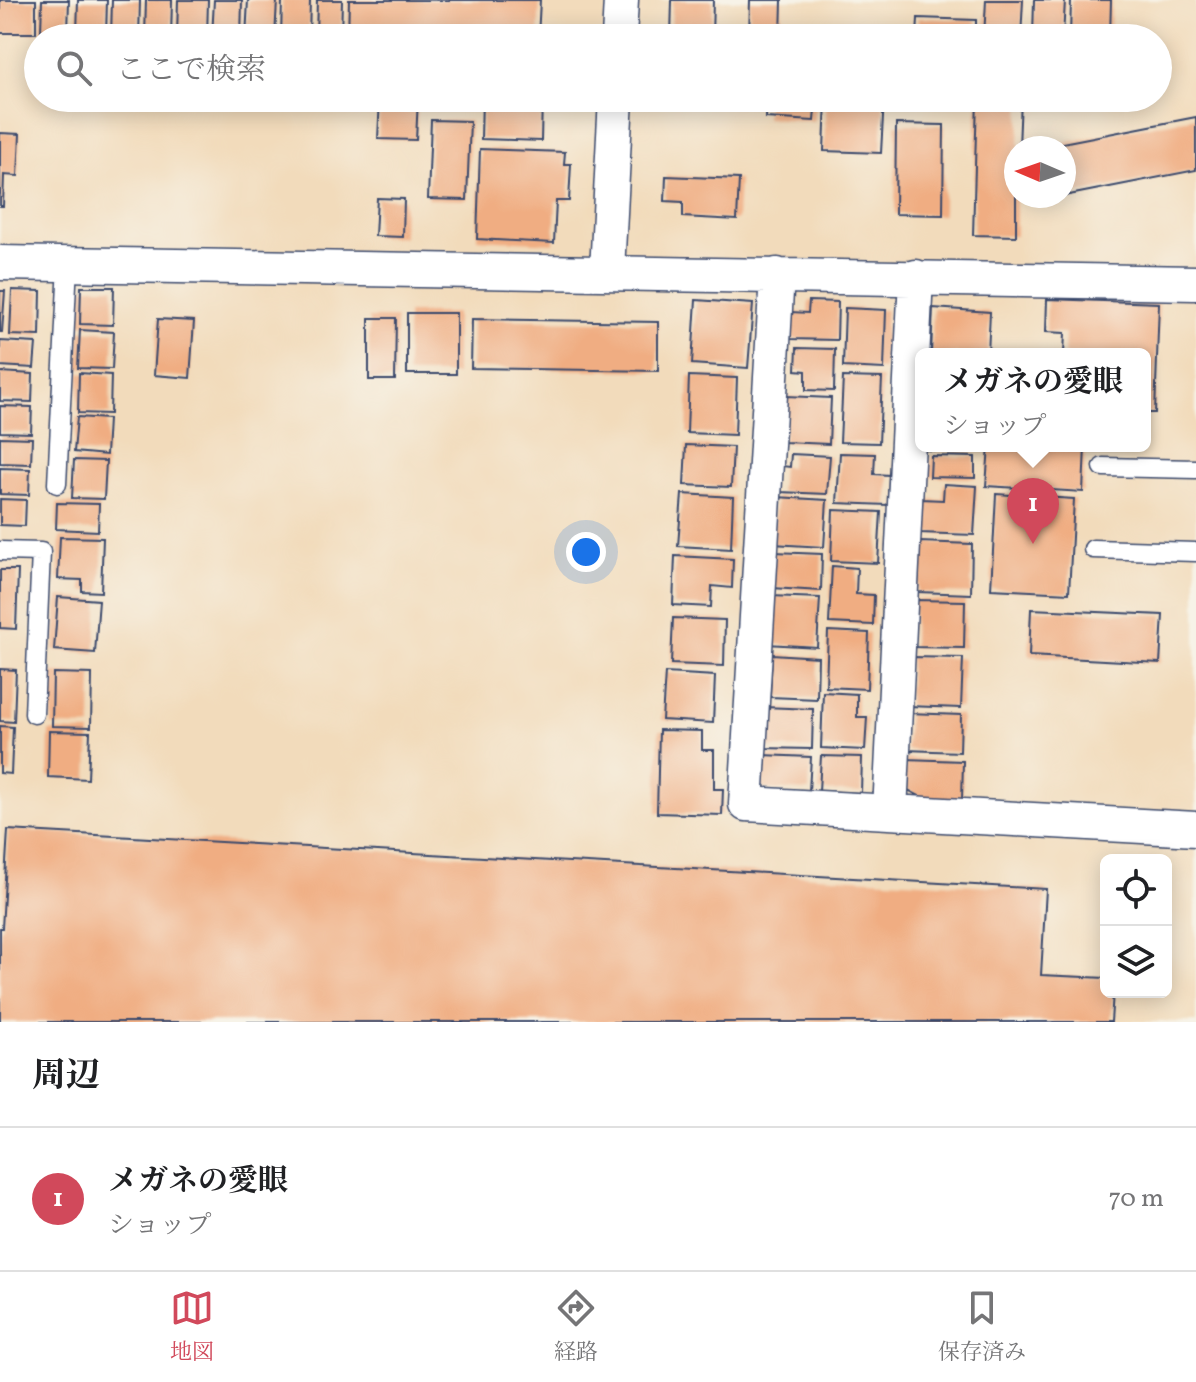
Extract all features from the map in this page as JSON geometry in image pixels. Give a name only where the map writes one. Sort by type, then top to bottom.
[{"type":"street","points":[[620,24],[621,0]]},
{"type":"street","points":[[607,271],[615,112]]},
{"type":"street","points":[[0,263],[1196,283]]},
{"type":"street","points":[[777,275],[746,804],[1196,829]]},
{"type":"street","points":[[890,812],[916,277]]},
{"type":"lane","points":[[57,484],[68,264]]},
{"type":"lane","points":[[1103,467],[1196,469]]},
{"type":"lane","points":[[1093,549],[1196,552]]},
{"type":"lane","points":[[0,551],[41,552],[34,714]]},
{"type":"building","points":[[0,0],[36,0],[36,24],[24,24],[24,33],[0,33]]},
{"type":"building","points":[[42,0],[69,0],[68,24],[41,24]]},
{"type":"building","points":[[78,0],[107,0],[106,24],[77,24]]},
{"type":"building","points":[[112,0],[140,0],[139,24],[111,24]]},
{"type":"building","points":[[146,0],[172,0],[171,24],[145,24]]},
{"type":"building","points":[[178,0],[208,0],[207,24],[177,24]]},
{"type":"building","points":[[214,0],[242,0],[241,24],[213,24]]},
{"type":"building","points":[[248,0],[277,0],[276,24],[247,24]]},
{"type":"building","points":[[282,0],[310,0],[309,24],[281,24]]},
{"type":"building","points":[[317,0],[342,0],[341,24],[316,24]]},
{"type":"building","points":[[349,0],[540,0],[539,24],[348,24]]},
{"type":"building","points":[[672,0],[713,0],[712,24],[671,24]]},
{"type":"building","points":[[750,0],[782,0],[781,24],[749,24]]},
{"type":"building","points":[[986,0],[1023,0],[1022,24],[985,24]]},
{"type":"building","points":[[1034,0],[1065,0],[1064,24],[1033,24]]},
{"type":"building","points":[[1071,0],[1111,0],[1110,24],[1070,24]]},
{"type":"building","points":[[918,18],[976,20],[976,24],[918,24]]},
{"type":"building","points":[[379,112],[417,112],[416,140],[378,139]]},
{"type":"building","points":[[482,112],[542,112],[541,141],[481,139]]},
{"type":"building","points":[[766,112],[815,112],[814,121],[766,118]]},
{"type":"building","points":[[825,112],[883,112],[881,153],[824,151]]},
{"type":"building","points":[[977,112],[1020,112],[1019,136],[1004,136],[1004,208],[1016,208],[1016,236],[973,235]]},
{"type":"building","points":[[1196,117],[1196,170],[1076,194],[1076,140]]},
{"type":"building","points":[[431,120],[470,121],[467,200],[428,199]]},
{"type":"building","points":[[896,124],[944,125],[943,215],[895,214]]},
{"type":"building","points":[[0,133],[20,134],[18,176],[4,175],[3,206],[0,206]]},
{"type":"building","points":[[480,149],[565,152],[564,164],[571,164],[569,201],[556,201],[554,243],[477,239]]},
{"type":"building","points":[[666,176],[739,179],[737,220],[683,217],[683,202],[665,201]]},
{"type":"building","points":[[377,198],[404,199],[403,237],[375,236]]},
{"type":"building","points":[[81,287],[114,287],[113,325],[80,324]]},
{"type":"building","points":[[12,290],[41,291],[40,336],[10,335]]},
{"type":"building","points":[[0,291],[5,291],[2,332],[0,332]]},
{"type":"building","points":[[1047,299],[1159,303],[1155,413],[1151,413],[1151,348],[1064,348],[1065,333],[1046,332]]},
{"type":"building","points":[[696,300],[753,304],[748,368],[692,364]]},
{"type":"building","points":[[809,301],[838,302],[837,340],[790,339],[791,312],[808,313]]},
{"type":"building","points":[[845,308],[886,310],[884,369],[843,367]]},
{"type":"building","points":[[933,308],[990,312],[988,348],[931,348]]},
{"type":"building","points":[[407,313],[456,313],[456,374],[407,374]]},
{"type":"building","points":[[369,318],[396,318],[395,380],[369,380]]},
{"type":"building","points":[[158,319],[194,321],[190,378],[154,375]]},
{"type":"building","points":[[472,319],[658,322],[658,371],[471,368]]},
{"type":"building","points":[[80,330],[114,332],[112,369],[78,368]]},
{"type":"building","points":[[0,341],[36,343],[34,368],[0,366]]},
{"type":"building","points":[[797,348],[835,349],[834,391],[806,390],[806,371],[796,370]]},
{"type":"building","points":[[0,372],[33,374],[32,402],[0,401]]},
{"type":"building","points":[[79,373],[111,375],[110,414],[78,413]]},
{"type":"building","points":[[689,376],[737,378],[735,435],[687,433]]},
{"type":"building","points":[[843,377],[882,378],[879,443],[840,442]]},
{"type":"building","points":[[786,396],[831,398],[829,444],[784,442]]},
{"type":"building","points":[[0,406],[32,407],[31,433],[0,432]]},
{"type":"building","points":[[77,417],[108,419],[106,455],[74,452]]},
{"type":"building","points":[[0,437],[32,438],[31,464],[0,463]]},
{"type":"building","points":[[686,445],[733,447],[731,487],[684,485]]},
{"type":"building","points":[[989,452],[1085,452],[1083,492],[986,486]]},
{"type":"building","points":[[840,453],[875,454],[874,474],[889,475],[888,505],[837,503]]},
{"type":"building","points":[[791,454],[830,456],[827,494],[780,492],[782,466],[790,467]]},
{"type":"building","points":[[931,456],[975,457],[975,478],[930,477]]},
{"type":"building","points":[[74,460],[106,461],[104,499],[72,498]]},
{"type":"building","points":[[0,468],[30,469],[29,495],[0,494]]},
{"type":"building","points":[[944,484],[977,486],[974,535],[920,533],[921,499],[943,500]]},
{"type":"building","points":[[682,494],[733,497],[731,549],[678,546]]},
{"type":"building","points":[[996,494],[1074,499],[1069,593],[991,589]]},
{"type":"building","points":[[776,497],[827,500],[824,547],[773,544]]},
{"type":"building","points":[[0,499],[26,500],[25,526],[0,525]]},
{"type":"building","points":[[57,503],[99,504],[98,531],[56,529]]},
{"type":"building","points":[[833,510],[881,512],[878,563],[831,561]]},
{"type":"building","points":[[60,537],[103,538],[101,592],[82,591],[82,580],[58,579]]},
{"type":"building","points":[[919,542],[972,544],[971,594],[918,592]]},
{"type":"building","points":[[774,552],[822,554],[821,591],[772,588]]},
{"type":"building","points":[[675,556],[733,559],[732,588],[712,586],[711,607],[673,605]]},
{"type":"building","points":[[832,566],[857,568],[856,594],[874,595],[873,625],[829,623]]},
{"type":"building","points":[[0,570],[18,570],[16,629],[0,628]]},
{"type":"building","points":[[770,596],[820,598],[817,647],[767,644]]},
{"type":"building","points":[[58,597],[99,600],[95,653],[54,650]]},
{"type":"building","points":[[914,600],[965,601],[964,648],[913,647]]},
{"type":"building","points":[[1031,609],[1163,615],[1160,663],[1029,656]]},
{"type":"building","points":[[673,618],[725,620],[724,666],[671,664]]},
{"type":"building","points":[[828,631],[869,633],[867,689],[826,687]]},
{"type":"building","points":[[772,654],[818,657],[817,699],[770,697]]},
{"type":"building","points":[[910,657],[963,658],[961,708],[908,706]]},
{"type":"building","points":[[0,669],[16,670],[14,722],[0,721]]},
{"type":"building","points":[[53,673],[92,674],[91,727],[52,726]]},
{"type":"building","points":[[665,673],[715,676],[713,723],[662,720]]},
{"type":"building","points":[[823,692],[857,694],[857,717],[867,717],[865,750],[821,748]]},
{"type":"building","points":[[763,707],[813,709],[812,749],[761,748]]},
{"type":"building","points":[[908,713],[961,715],[960,752],[906,750]]},
{"type":"building","points":[[0,726],[13,727],[11,774],[0,773]]},
{"type":"building","points":[[659,730],[702,731],[702,750],[714,750],[714,789],[723,789],[722,815],[657,813]]},
{"type":"building","points":[[49,731],[90,732],[88,779],[48,777]]},
{"type":"building","points":[[762,755],[811,757],[809,791],[761,789]]},
{"type":"building","points":[[821,756],[862,757],[861,793],[819,791]]},
{"type":"building","points":[[905,759],[963,761],[962,800],[923,798],[904,788]]},
{"type":"building","points":[[8,830],[1046,889],[1041,975],[1100,978],[1100,998],[1113,998],[1111,1022],[0,1022]]},
{"type":"place","name":"メガネの愛眼","points":[[1033,544]]}]
